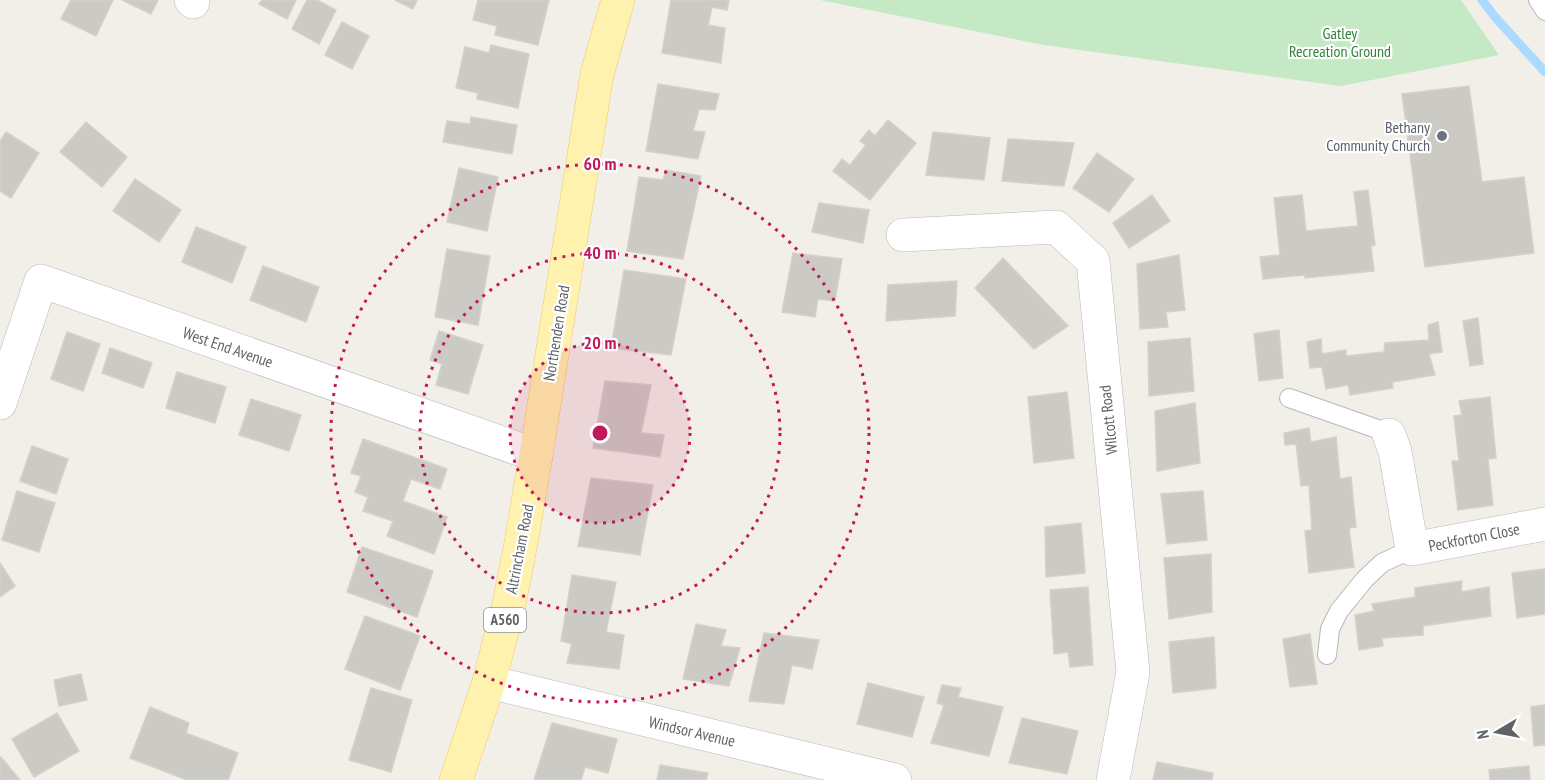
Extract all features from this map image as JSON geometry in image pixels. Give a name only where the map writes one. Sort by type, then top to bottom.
[{"type":"main road","name":"Northenden Road","points":[[536,455],[597,74],[618,0]]},
{"type":"main road","name":"Altrincham Road","points":[[456,780],[489,682],[511,594],[536,455]]},
{"type":"street","name":"Wilcott Road","points":[[903,235],[1056,227],[1093,261],[1133,672],[1113,780]]},
{"type":"street","name":"West End Avenue","points":[[0,403],[41,281],[536,455]]},
{"type":"street","name":"Peckforton Close","points":[[1389,435],[1395,451],[1412,549],[1545,524]]},
{"type":"street","name":"Windsor Avenue","points":[[489,682],[805,769],[895,780]]},
{"type":"lane","points":[[1538,0],[1545,11]]},
{"type":"lane","points":[[1289,398],[1389,435]]},
{"type":"lane","points":[[1327,655],[1330,629],[1339,611],[1365,579],[1382,563],[1412,549]]},
{"type":"green space","name":"Gatley Recreation Ground","points":[[820,0],[1461,0],[1499,55],[1341,86],[1044,45]]},
{"type":"building","points":[[71,0],[113,0],[96,36],[61,19]]},
{"type":"building","points":[[122,0],[158,0],[151,14]]},
{"type":"building","points":[[262,0],[296,0],[287,19],[259,4]]},
{"type":"building","points":[[307,0],[317,0],[336,10],[319,44],[292,29]]},
{"type":"building","points":[[395,0],[417,0],[413,9]]},
{"type":"building","points":[[478,0],[549,0],[538,45],[495,35],[497,26],[473,20]]},
{"type":"building","points":[[671,0],[729,0],[727,10],[712,7],[708,25],[725,28],[721,63],[662,53]]},
{"type":"building","points":[[342,22],[369,36],[352,69],[325,55]]},
{"type":"building","points":[[491,45],[529,54],[518,108],[477,99],[478,93],[456,88],[465,47],[489,53]]},
{"type":"building","points":[[658,84],[719,94],[715,110],[699,109],[693,131],[705,132],[698,159],[646,151]]},
{"type":"building","name":"Bethany Community Church","points":[[1469,86],[1482,182],[1524,177],[1534,253],[1425,267],[1402,94]]},
{"type":"building","points":[[471,117],[517,125],[512,154],[443,142],[447,121],[470,124]]},
{"type":"building","points":[[888,120],[916,143],[870,200],[833,171],[842,159],[850,165],[866,145],[860,141],[869,130],[875,136]]},
{"type":"building","points":[[86,122],[127,157],[102,187],[60,152]]},
{"type":"building","points":[[6,132],[39,153],[11,198],[0,191],[0,141]]},
{"type":"building","points":[[933,132],[990,138],[984,180],[926,175]]},
{"type":"building","points":[[1008,139],[1074,143],[1064,186],[1002,181]]},
{"type":"building","points":[[1097,153],[1134,179],[1109,212],[1073,188]]},
{"type":"building","points":[[459,168],[498,177],[487,231],[447,222]]},
{"type":"building","points":[[666,170],[701,176],[683,259],[627,251],[639,177],[663,180]]},
{"type":"building","points":[[135,179],[181,210],[159,242],[113,211]]},
{"type":"building","points":[[1368,190],[1375,245],[1371,246],[1374,271],[1305,278],[1305,275],[1263,279],[1260,257],[1280,255],[1274,198],[1302,195],[1306,231],[1358,226],[1354,192]]},
{"type":"building","points":[[1152,195],[1170,221],[1129,248],[1113,223]]},
{"type":"building","points":[[819,203],[869,210],[863,243],[812,232]]},
{"type":"building","points":[[196,227],[246,247],[232,283],[182,262]]},
{"type":"building","points":[[447,249],[490,256],[478,325],[435,317]]},
{"type":"building","points":[[793,253],[842,259],[835,301],[818,299],[815,317],[782,312]]},
{"type":"building","points":[[1179,255],[1185,310],[1166,312],[1168,327],[1140,329],[1137,264]]},
{"type":"building","points":[[1003,258],[1068,326],[1034,349],[975,288]]},
{"type":"building","points":[[263,266],[319,287],[306,322],[250,300]]},
{"type":"building","points":[[624,270],[686,279],[671,355],[611,348]]},
{"type":"building","points":[[957,281],[955,316],[886,321],[888,285]]},
{"type":"building","points":[[1478,318],[1483,364],[1470,366],[1463,321]]},
{"type":"building","points":[[1438,322],[1442,352],[1429,354],[1435,375],[1392,382],[1393,388],[1350,395],[1348,385],[1326,389],[1322,367],[1310,368],[1307,342],[1321,339],[1322,354],[1346,350],[1346,356],[1384,352],[1385,343],[1429,340],[1428,325]]},
{"type":"building","points":[[1279,330],[1283,378],[1259,381],[1254,334]]},
{"type":"building","points":[[439,331],[483,345],[468,394],[436,385],[442,364],[430,360]]},
{"type":"building","points":[[67,332],[100,344],[83,391],[51,379]]},
{"type":"building","points":[[1190,338],[1194,391],[1149,396],[1148,342]]},
{"type":"building","points":[[110,348],[152,363],[143,388],[102,373]]},
{"type":"building","points":[[177,372],[226,387],[215,423],[166,408]]},
{"type":"building","points":[[605,381],[651,385],[641,433],[664,435],[660,457],[593,448]]},
{"type":"building","points":[[1067,392],[1074,458],[1034,463],[1028,397]]},
{"type":"building","points":[[1490,397],[1496,458],[1488,459],[1493,505],[1458,510],[1452,461],[1459,461],[1454,416],[1462,415],[1459,401]]},
{"type":"building","points":[[251,399],[301,415],[289,451],[239,435]]},
{"type":"building","points":[[1195,403],[1200,463],[1157,471],[1155,411]]},
{"type":"building","points":[[1309,428],[1311,442],[1336,437],[1340,479],[1351,477],[1356,527],[1349,528],[1354,567],[1309,573],[1305,531],[1312,530],[1309,485],[1301,486],[1296,444],[1285,445],[1284,433]]},
{"type":"building","points":[[363,439],[447,469],[440,489],[411,479],[403,501],[447,517],[434,554],[387,536],[393,521],[363,511],[368,497],[355,492],[361,476],[351,473]]},
{"type":"building","points":[[32,446],[68,459],[56,494],[20,481]]},
{"type":"building","points":[[591,478],[653,485],[640,555],[578,546]]},
{"type":"building","points":[[17,491],[55,503],[39,552],[2,540]]},
{"type":"building","points":[[1203,491],[1207,540],[1167,544],[1161,494]]},
{"type":"building","points":[[1081,523],[1085,573],[1046,577],[1045,527]]},
{"type":"building","points":[[362,547],[433,571],[417,617],[347,592]]},
{"type":"building","points":[[1211,554],[1212,612],[1169,619],[1164,558]]},
{"type":"building","points":[[0,563],[15,586],[0,597]]},
{"type":"building","points":[[1545,569],[1545,614],[1517,618],[1512,573]]},
{"type":"building","points":[[572,575],[616,582],[606,632],[624,635],[619,669],[567,663],[572,644],[561,641]]},
{"type":"building","points":[[1462,581],[1461,592],[1489,587],[1491,616],[1423,626],[1423,635],[1382,638],[1383,646],[1359,650],[1355,615],[1374,611],[1372,604],[1415,597],[1415,588]]},
{"type":"building","points":[[1088,587],[1093,665],[1070,667],[1068,652],[1054,654],[1050,590]]},
{"type":"building","points":[[365,616],[420,636],[400,690],[345,669]]},
{"type":"building","points":[[696,624],[726,630],[721,646],[740,648],[729,686],[683,679]]},
{"type":"building","points":[[764,633],[819,640],[812,669],[792,665],[784,704],[749,701]]},
{"type":"building","points":[[1310,634],[1317,684],[1290,687],[1283,639]]},
{"type":"building","points":[[1214,637],[1216,688],[1173,693],[1169,642]]},
{"type":"building","points":[[81,674],[87,700],[59,706],[54,680]]},
{"type":"building","points":[[868,683],[924,697],[912,737],[857,724]]},
{"type":"building","points":[[942,685],[961,688],[958,697],[1003,707],[989,756],[931,743],[944,705],[937,703]]},
{"type":"building","points":[[371,688],[412,700],[391,772],[349,760]]},
{"type":"building","points":[[1545,705],[1545,745],[1534,746],[1531,707]]},
{"type":"building","points":[[150,707],[189,723],[186,733],[238,753],[228,780],[187,780],[130,758]]},
{"type":"building","points":[[57,713],[79,751],[34,777],[12,739]]},
{"type":"building","points":[[1022,718],[1078,731],[1067,774],[1009,763]]},
{"type":"building","points":[[552,723],[617,739],[608,773],[585,767],[581,780],[534,780]]},
{"type":"building","points":[[1,757],[20,780],[0,780]]},
{"type":"building","points":[[1157,762],[1213,773],[1212,780],[1153,780]]},
{"type":"building","points":[[660,765],[708,773],[706,780],[657,780]]},
{"type":"building","points":[[1529,766],[1530,780],[1490,780],[1489,770]]},
{"type":"waterway","points":[[1482,0],[1545,72]]},
{"type":"place","name":"Bethany Community Church","points":[[1442,136]]}]
